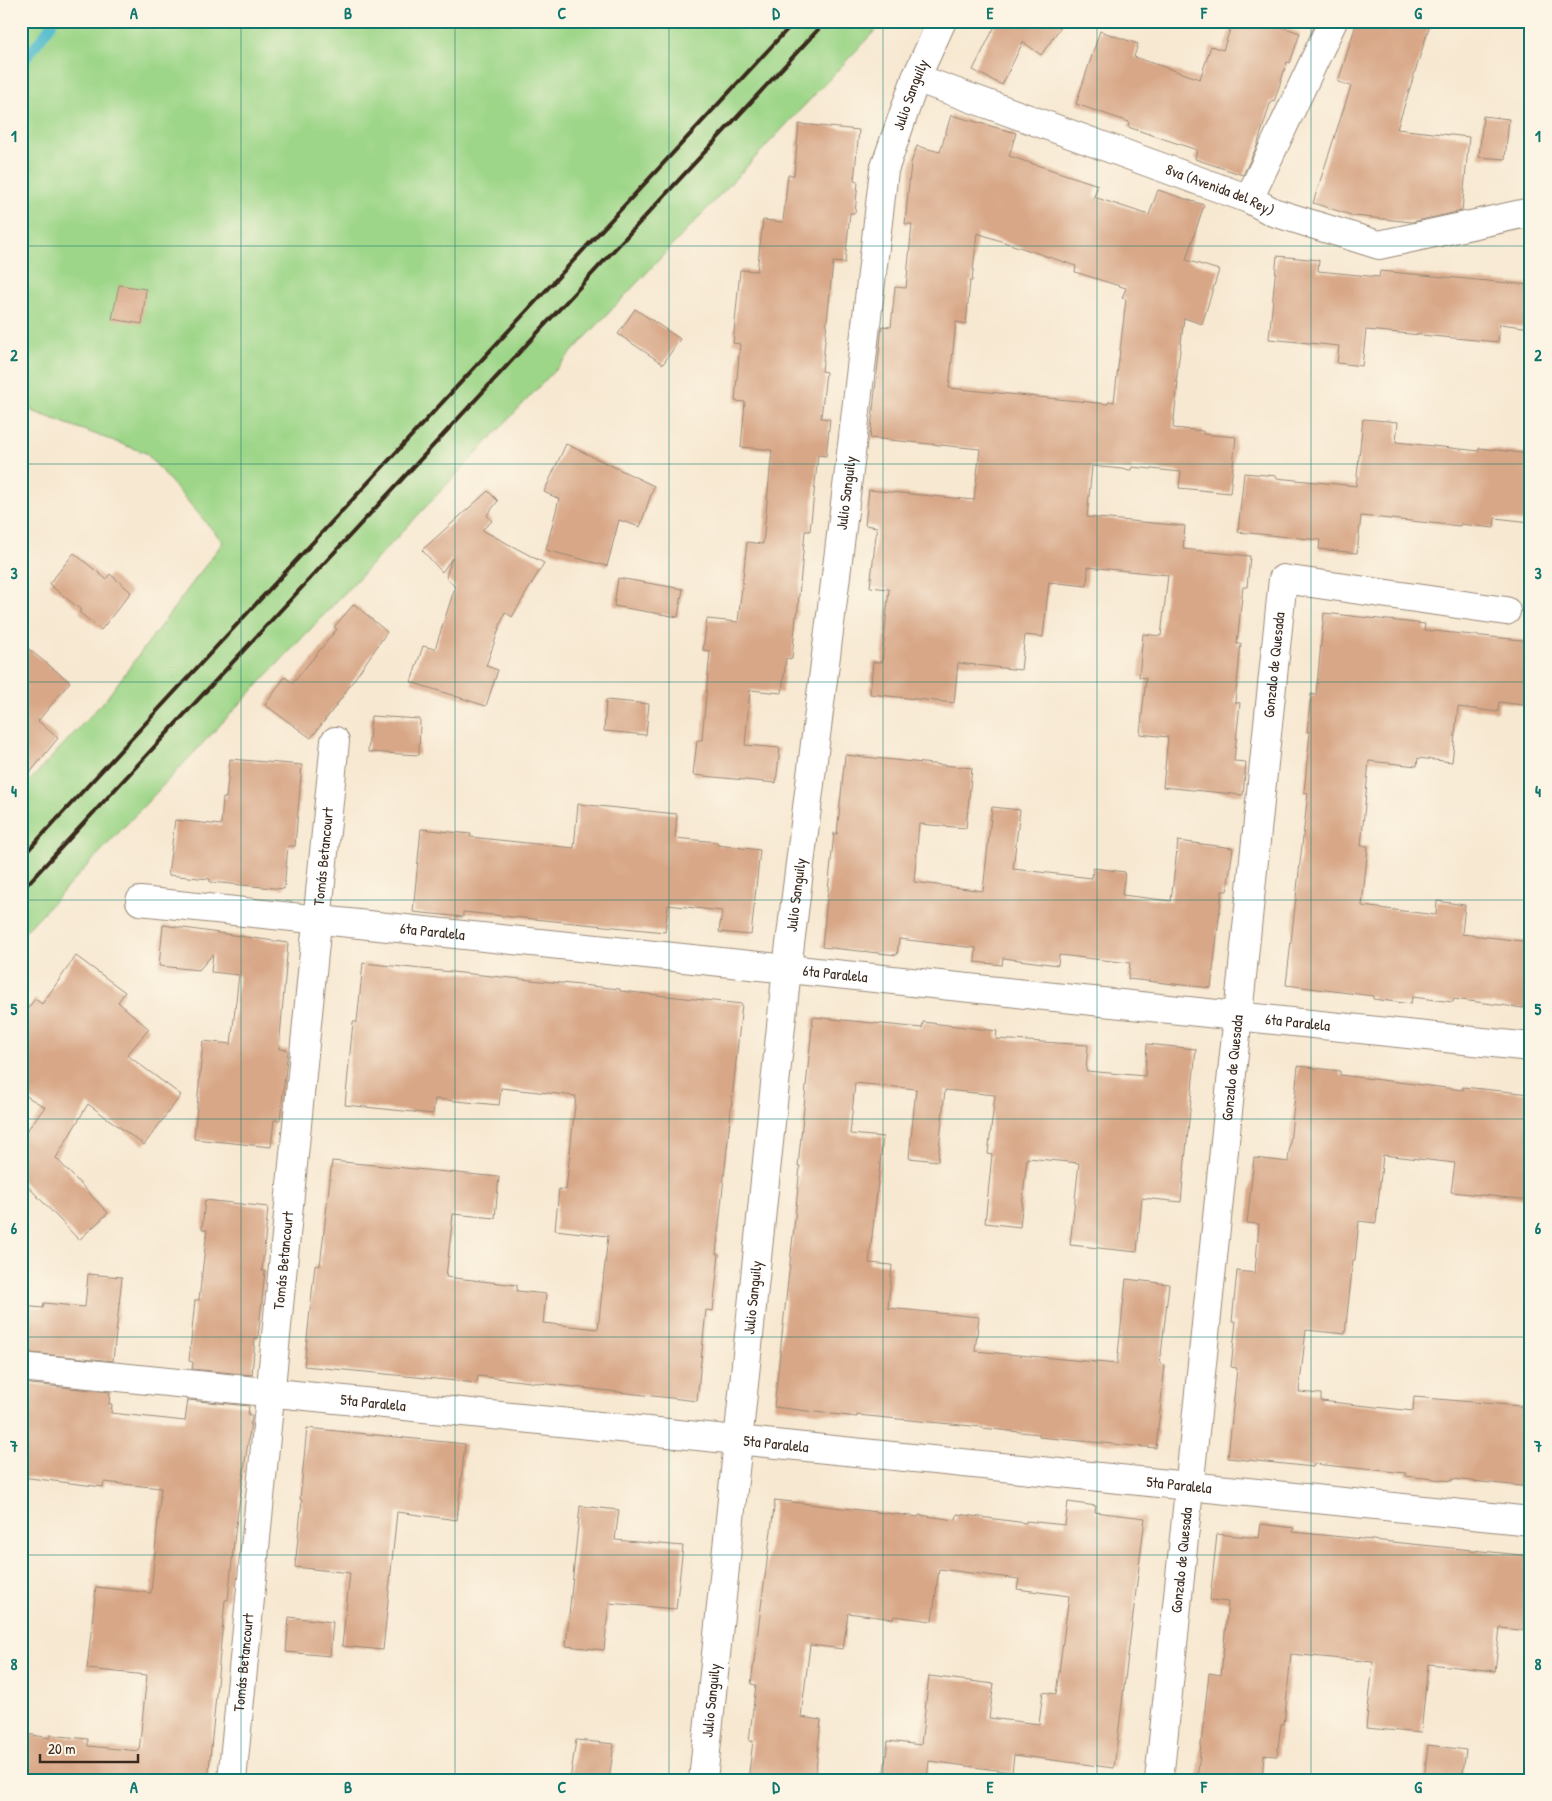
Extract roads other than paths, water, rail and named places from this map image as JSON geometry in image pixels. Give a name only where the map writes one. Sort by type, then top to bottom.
[{"type":"street","name":"Julio Sanguily","points":[[703,1780],[787,968],[849,471],[884,170],[916,78],[942,21]]},
{"type":"street","points":[[1248,198],[1333,21]]},
{"type":"street","name":"8va (Avenida del Rey)","points":[[916,78],[1248,198],[1273,212],[1379,245],[1531,212]]},
{"type":"street","name":"Gonzalo de Quesada","points":[[1159,1780],[1283,579],[1506,611]]},
{"type":"street","name":"Tomás Betancourt","points":[[232,1780],[335,741]]},
{"type":"street","name":"6ta Paralela","points":[[140,901],[1531,1047]]},
{"type":"street","name":"5ta Paralela","points":[[21,1367],[1531,1521]]},
{"type":"waterway","points":[[21,65],[52,24],[49,21]]},
{"type":"railway","points":[[21,858],[795,21]]},
{"type":"railway","points":[[21,891],[826,21]]}]
